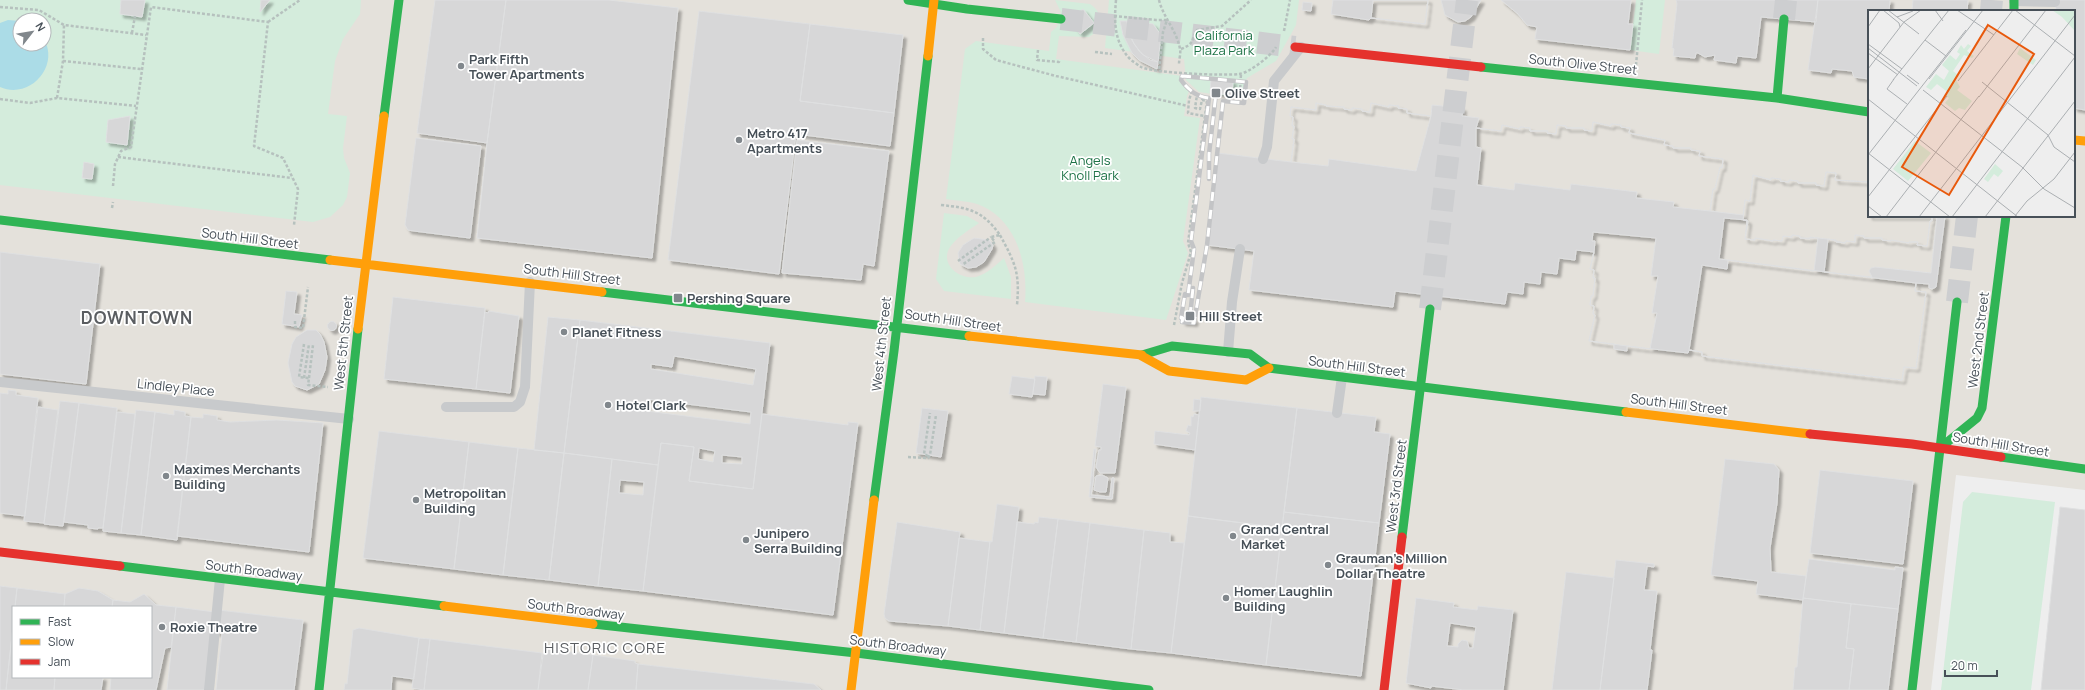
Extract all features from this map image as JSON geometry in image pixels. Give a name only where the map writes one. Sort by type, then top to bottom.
[{"type":"main road","name":"West 5th Street","points":[[319,690],[366,263],[399,0]]},
{"type":"main road","points":[[908,0],[934,2],[1061,19]]},
{"type":"main road","name":"West 4th Street","points":[[851,690],[876,481],[890,385],[934,2]]},
{"type":"main road","points":[[1777,98],[1784,19]]},
{"type":"main road","name":"South Olive Street","points":[[1298,47],[1777,98],[1868,112]]},
{"type":"main road","points":[[2075,140],[2085,141]]},
{"type":"main road","name":"West 2nd Street","points":[[1940,448],[1977,418],[1982,408],[2006,217]]},
{"type":"main road","name":"South Hill Street","points":[[0,220],[175,242],[530,282],[1032,344],[1140,355],[1172,346],[1250,354],[1269,368],[1825,436],[1940,448],[1984,456],[2085,469]]},
{"type":"main road","name":"West 2nd Street","points":[[1912,690],[1957,302]]},
{"type":"main road","name":"West 3rd Street","points":[[1384,690],[1430,309]]},
{"type":"main road","name":"South Hill Street","points":[[1140,355],[1168,371],[1246,380],[1269,368]]},
{"type":"main road","name":"South Broadway","points":[[0,552],[688,636],[856,653],[1149,690]]},
{"type":"lane","points":[[2014,0],[2055,2]]},
{"type":"lane","points":[[1262,159],[1267,147],[1274,81],[1298,47]]},
{"type":"lane","points":[[1228,352],[1232,302],[1240,249]]},
{"type":"lane","points":[[446,407],[514,407],[520,402],[525,387],[530,282]]},
{"type":"lane","points":[[1337,413],[1342,377]]},
{"type":"lane","name":"Lindley Place","points":[[0,382],[349,419]]},
{"type":"lane","points":[[209,690],[220,579]]},
{"type":"lane","points":[[1042,690],[1044,677]]},
{"type":"path","points":[[113,186],[115,164],[118,157],[121,151],[131,147],[151,7],[268,22],[300,0]]},
{"type":"path","points":[[1116,0],[1114,16],[1115,33],[1121,47],[1131,60],[1142,67],[1159,71],[1240,74],[1264,61],[1277,44]]},
{"type":"path","points":[[1159,0],[1162,13],[1181,49],[1179,64]]},
{"type":"path","points":[[1181,49],[1192,43],[1197,30],[1222,26],[1251,0]]},
{"type":"path","points":[[1283,32],[1286,27],[1290,0]]},
{"type":"path","points":[[1635,83],[1642,0]]},
{"type":"path","points":[[0,6],[39,10],[64,25],[146,35]]},
{"type":"path","points":[[132,33],[135,16]]},
{"type":"path","points":[[1114,16],[1167,20]]},
{"type":"path","points":[[1159,71],[1163,32],[1167,20]]},
{"type":"path","points":[[268,22],[254,146],[283,158],[298,189],[294,225]]},
{"type":"path","points":[[57,98],[63,61],[64,25]]},
{"type":"path","points":[[982,38],[983,49],[996,60],[1056,76],[1188,106]]},
{"type":"path","points":[[1038,50],[1037,60],[1058,62],[1059,60]]},
{"type":"path","points":[[1094,52],[1112,54]]},
{"type":"path","points":[[63,61],[141,69]]},
{"type":"path","points":[[1232,90],[1240,90],[1240,74]]},
{"type":"path","points":[[1192,91],[1188,106],[1188,113],[1204,116]]},
{"type":"path","points":[[1174,325],[1182,284],[1191,252],[1188,243],[1207,100],[1202,100],[1200,109],[1195,108],[1197,96]]},
{"type":"path","points":[[0,99],[30,103],[57,98],[136,106]]},
{"type":"path","points":[[118,157],[292,178]]},
{"type":"path","points":[[112,202],[112,208]]},
{"type":"path","points":[[941,205],[974,210],[992,224],[1000,235],[1016,265],[1019,284],[1018,305]]},
{"type":"path","points":[[958,261],[991,237],[1000,235]]},
{"type":"path","points":[[962,265],[995,242],[991,237]]},
{"type":"path","points":[[295,321],[294,327],[303,328],[308,287]]},
{"type":"path","points":[[1195,318],[1197,303]]},
{"type":"path","points":[[304,344],[299,377],[309,378]]},
{"type":"path","points":[[304,378],[309,344]]},
{"type":"path","points":[[313,345],[308,385],[328,387]]},
{"type":"path","points":[[928,456],[924,454],[930,413]]},
{"type":"path","points":[[908,457],[928,458],[930,455],[936,415]]},
{"type":"shaded area","points":[[0,0],[2085,0],[2085,490],[1956,475],[1931,690],[0,690]]},
{"type":"green space","points":[[0,0],[361,0],[360,14],[343,39],[335,61],[328,114],[347,116],[343,148],[344,158],[350,173],[347,197],[343,205],[330,217],[313,222],[0,185]]},
{"type":"green space","name":"Angels Knoll Park","points":[[1055,0],[1090,4],[1096,9],[1100,16],[1100,27],[1098,31],[1089,37],[1059,36],[1056,59],[1182,76],[1181,80],[1190,89],[1187,96],[1184,116],[1200,118],[1183,241],[1188,253],[1166,320],[1025,302],[1025,274],[1022,260],[1012,234],[1004,223],[994,213],[978,204],[946,199],[965,49],[976,41],[1049,51],[1051,32],[1057,27],[1061,12]]},
{"type":"green space","name":"California Plaza Park","points":[[1109,0],[1299,0],[1296,25],[1276,61],[1247,78],[1239,98],[1199,92],[1186,80],[1184,59],[1105,48]]},
{"type":"green space","points":[[1636,0],[1665,0],[1659,54],[1630,50]]},
{"type":"green space","points":[[944,213],[967,216],[979,223],[960,237],[950,247],[947,253],[949,265],[953,270],[964,276],[976,277],[988,272],[1004,258],[1011,277],[1011,299],[944,291],[936,279]]},
{"type":"green space","points":[[1972,492],[2055,502],[2031,690],[1941,690],[1963,502]]},
{"type":"water","points":[[12,20],[12,52],[48,52],[48,60],[45,70],[31,85],[21,89],[11,90],[0,87],[0,23]]},
{"type":"building","points":[[121,0],[145,0],[142,17],[120,14]]},
{"type":"building","points":[[261,0],[270,0],[260,12]]},
{"type":"building","name":"Park Fifth Tower Apartments","points":[[435,0],[506,0],[487,143],[417,133]]},
{"type":"building","points":[[506,0],[609,0],[678,8],[652,258],[477,238],[487,143]]},
{"type":"building","points":[[1333,0],[1428,0],[1425,24],[1371,18],[1369,20],[1331,14]]},
{"type":"building","points":[[1373,0],[1428,0],[1425,24],[1371,18]]},
{"type":"building","points":[[1441,0],[1481,0],[1471,17],[1465,21],[1458,22],[1445,15]]},
{"type":"building","points":[[1501,0],[1631,0],[1628,24],[1633,24],[1630,50],[1535,39],[1537,27],[1527,25],[1518,14]]},
{"type":"building","points":[[1676,0],[1818,0],[1816,22],[1761,17],[1756,58],[1737,56],[1736,63],[1714,60],[1715,55],[1705,57],[1698,53],[1696,53],[1695,58],[1673,56],[1674,49],[1672,48],[1677,4]]},
{"type":"building","points":[[1818,0],[1890,0],[1889,10],[1868,10],[1868,79],[1854,77],[1852,71],[1832,69],[1831,73],[1808,70]]},
{"type":"building","points":[[1913,0],[1968,0],[1967,10],[1912,10]]},
{"type":"building","points":[[2055,0],[2085,0],[2085,110],[2075,108],[2075,10],[2056,10]]},
{"type":"building","points":[[1303,2],[1312,3],[1311,11],[1302,10]]},
{"type":"building","points":[[1083,9],[1094,23],[1080,34],[1070,20]]},
{"type":"building","name":"Metro 417 Apartments","points":[[699,11],[810,24],[800,101],[894,113],[890,146],[796,134],[779,274],[668,260]]},
{"type":"building","points":[[1120,21],[1127,21],[1128,29],[1134,44],[1143,55],[1158,62],[1157,69],[1139,60],[1132,53],[1123,35]]},
{"type":"building","points":[[1127,21],[1153,24],[1161,35],[1158,62],[1150,60],[1139,51],[1130,37]]},
{"type":"building","points":[[810,24],[903,35],[894,113],[800,101]]},
{"type":"building","points":[[1211,79],[1233,81],[1232,95],[1210,93]]},
{"type":"building","points":[[1316,103],[1326,106],[1344,107],[1344,109],[1362,109],[1362,111],[1370,112],[1371,103],[1389,107],[1389,105],[1399,106],[1398,108],[1407,109],[1407,113],[1431,116],[1432,105],[1463,108],[1462,116],[1479,118],[1476,128],[1501,131],[1502,125],[1520,129],[1520,127],[1530,128],[1530,131],[1548,131],[1547,133],[1556,134],[1557,125],[1566,126],[1566,128],[1584,128],[1584,130],[1592,131],[1593,122],[1611,126],[1611,124],[1621,125],[1621,127],[1630,128],[1629,133],[1665,140],[1664,145],[1673,146],[1673,148],[1691,148],[1691,150],[1700,151],[1699,156],[1723,159],[1722,168],[1720,167],[1715,189],[1713,189],[1710,211],[1743,215],[1745,200],[1750,201],[1753,175],[1771,180],[1771,178],[1781,179],[1780,181],[1789,182],[1789,180],[1798,181],[1798,183],[1816,183],[1816,185],[1824,186],[1826,172],[1836,173],[1835,180],[1868,182],[1868,217],[1932,217],[1932,221],[1930,221],[1927,246],[1917,245],[1918,242],[1909,243],[1882,240],[1882,238],[1864,238],[1864,236],[1855,235],[1855,242],[1846,241],[1845,243],[1828,239],[1824,272],[1872,277],[1869,271],[1871,268],[1875,267],[1931,273],[1937,217],[1945,217],[1936,287],[1932,289],[1929,288],[1929,284],[1916,283],[1915,291],[1926,292],[1916,368],[1904,367],[1902,380],[1702,356],[1702,352],[1689,350],[1688,353],[1627,346],[1627,351],[1614,349],[1614,344],[1589,341],[1595,315],[1593,314],[1594,306],[1590,305],[1591,296],[1593,296],[1595,278],[1593,278],[1594,270],[1590,269],[1594,252],[1576,250],[1575,260],[1559,258],[1557,274],[1541,272],[1540,284],[1524,282],[1523,294],[1507,292],[1505,304],[1395,291],[1393,307],[1249,290],[1254,251],[1207,245],[1218,153],[1291,162],[1294,126],[1292,126],[1293,117],[1290,116],[1291,107],[1316,110]],"holes":[[[1724,218],[1747,220],[1745,239],[1755,240],[1755,238],[1782,241],[1783,236],[1792,237],[1792,235],[1800,236],[1800,238],[1818,238],[1814,271],[1719,259]]]},
{"type":"building","points":[[1316,103],[1326,106],[1344,107],[1344,109],[1362,109],[1362,111],[1370,112],[1371,103],[1389,107],[1389,105],[1399,106],[1398,108],[1407,109],[1407,113],[1431,116],[1416,171],[1329,159],[1328,166],[1291,162],[1294,126],[1292,126],[1293,117],[1290,116],[1291,107],[1316,110]]},
{"type":"building","points":[[130,116],[127,145],[106,142],[108,120]]},
{"type":"building","points":[[1593,122],[1611,126],[1611,124],[1621,125],[1621,127],[1630,128],[1629,133],[1665,140],[1664,145],[1673,146],[1673,148],[1691,148],[1691,150],[1700,151],[1699,156],[1723,159],[1722,168],[1720,167],[1715,189],[1713,189],[1710,211],[1673,207],[1674,202],[1636,198],[1637,192],[1571,184],[1570,190],[1515,183],[1514,190],[1477,185],[1481,148],[1476,147],[1476,128],[1501,131],[1502,125],[1520,129],[1520,127],[1530,128],[1530,131],[1548,131],[1547,133],[1556,134],[1557,125],[1566,126],[1566,128],[1584,128],[1584,130],[1592,131]]},
{"type":"building","points":[[416,138],[481,146],[470,238],[408,230],[405,225]]},
{"type":"building","points":[[797,140],[889,151],[874,266],[863,264],[861,280],[782,273]]},
{"type":"building","points":[[84,162],[94,164],[92,179],[82,178]]},
{"type":"building","points":[[1826,172],[1836,173],[1835,180],[1868,182],[1868,217],[1932,217],[1932,221],[1930,221],[1927,246],[1917,245],[1918,242],[1909,243],[1882,240],[1882,238],[1864,238],[1864,236],[1855,235],[1855,242],[1846,241],[1845,243],[1836,242],[1836,240],[1810,237],[1810,239],[1800,238],[1800,236],[1792,235],[1792,237],[1783,236],[1782,241],[1755,238],[1755,240],[1745,239],[1748,221],[1743,220],[1745,200],[1750,201],[1753,175],[1771,180],[1771,178],[1781,179],[1780,181],[1789,182],[1789,180],[1798,181],[1798,183],[1816,183],[1816,185],[1824,186]]},
{"type":"building","points":[[1593,232],[1656,238],[1651,276],[1658,276],[1652,313],[1657,313],[1650,349],[1589,341],[1595,315],[1593,314],[1594,306],[1590,305],[1591,296],[1593,296],[1595,278],[1593,278],[1594,270],[1590,269],[1595,241],[1592,241]]},
{"type":"building","points":[[974,238],[989,240],[993,245],[984,262],[976,267],[968,268],[960,264],[958,253],[963,245]]},
{"type":"building","points":[[0,252],[100,264],[86,384],[0,374]]},
{"type":"building","points":[[1728,260],[1916,283],[1915,291],[1926,292],[1916,368],[1904,367],[1902,380],[1702,356],[1702,352],[1689,350],[1702,265],[1727,269]]},
{"type":"building","points":[[286,291],[297,292],[294,314],[302,315],[299,327],[282,324]]},
{"type":"building","points":[[393,297],[485,308],[476,389],[384,379]]},
{"type":"building","points":[[489,311],[519,316],[510,393],[476,389],[485,312],[488,313]]},
{"type":"building","points":[[548,317],[580,320],[564,453],[534,450]]},
{"type":"building","points":[[1183,318],[1195,319],[1194,323],[1182,322]]},
{"type":"building","name":"Hotel Clark","points":[[580,320],[770,343],[753,489],[689,481],[694,447],[661,443],[658,465],[564,453]],"holes":[[[674,356],[756,369],[753,385],[651,369],[651,364],[672,367]],[[647,399],[751,412],[750,424],[646,411]],[[699,448],[715,451],[713,462],[698,459]],[[722,455],[742,457],[742,464],[722,463]]]},
{"type":"building","points":[[330,322],[334,322],[336,326],[334,330],[330,330],[328,328],[328,324]]},
{"type":"building","points":[[307,330],[316,330],[320,334],[324,342],[327,357],[325,370],[319,384],[307,390],[295,386],[292,382],[288,363],[292,344],[296,337]]},
{"type":"building","points":[[1012,376],[1035,379],[1032,397],[1009,394]]},
{"type":"building","points":[[1035,376],[1047,377],[1045,395],[1033,394]]},
{"type":"building","points":[[1103,384],[1126,387],[1115,473],[1100,473],[1096,467],[1099,450],[1101,450],[1101,447],[1095,446]]},
{"type":"building","points":[[8,390],[16,391],[16,395],[38,398],[25,516],[0,513],[0,393],[8,394]]},
{"type":"building","points":[[1201,397],[1297,408],[1282,528],[1188,516]]},
{"type":"building","points":[[1194,399],[1201,400],[1200,411],[1193,411]]},
{"type":"building","points":[[60,401],[79,403],[63,526],[44,524]]},
{"type":"building","points":[[79,403],[117,408],[103,528],[98,529],[88,528],[88,525],[64,522]]},
{"type":"building","points":[[38,407],[58,410],[44,523],[24,521]]},
{"type":"building","points":[[922,408],[948,411],[941,457],[916,453]]},
{"type":"building","points":[[1297,408],[1376,417],[1374,432],[1390,434],[1379,523],[1284,512]]},
{"type":"building","points":[[136,410],[155,412],[141,535],[121,533]]},
{"type":"building","name":"Maximes Merchants Building","points":[[174,410],[185,412],[185,416],[191,417],[177,540],[141,535],[155,412],[174,415]]},
{"type":"building","points":[[117,412],[135,414],[121,533],[103,531]]},
{"type":"building","points":[[203,414],[217,416],[217,420],[230,422],[277,420],[323,423],[309,552],[177,536],[191,417],[203,418]]},
{"type":"building","name":"Junipero Serra Building","points":[[762,414],[848,425],[848,422],[858,423],[833,615],[643,591],[661,443],[694,447],[689,481],[753,489]]},
{"type":"building","points":[[1194,414],[1199,415],[1195,450],[1154,444],[1155,431],[1189,435],[1190,433],[1186,431],[1188,425],[1191,426],[1191,416],[1193,417]]},
{"type":"building","name":"Metropolitan Building","points":[[379,431],[469,442],[454,569],[363,558]]},
{"type":"building","points":[[469,442],[518,448],[503,575],[454,569]]},
{"type":"building","points":[[518,448],[564,453],[549,580],[503,575]]},
{"type":"building","points":[[1094,449],[1096,449],[1091,495],[1110,497],[1112,478],[1114,478],[1112,499],[1089,497]]},
{"type":"building","points":[[564,453],[612,459],[598,586],[549,580]]},
{"type":"building","points":[[612,459],[658,465],[643,591],[598,586]],"holes":[[[620,480],[644,482],[643,495],[619,493]]]},
{"type":"building","points":[[1725,459],[1774,464],[1779,470],[1777,503],[1770,548],[1771,572],[1806,576],[1803,600],[1756,594],[1758,581],[1711,575]]},
{"type":"building","points":[[1820,470],[1913,481],[1903,564],[1810,553]]},
{"type":"building","points":[[1102,475],[1108,478],[1106,492],[1094,490],[1096,476]]},
{"type":"building","points":[[997,504],[1019,507],[1004,633],[980,630],[990,541],[992,542]]},
{"type":"building","points":[[2060,507],[2085,510],[2085,690],[2041,690]]},
{"type":"building","points":[[1284,512],[1379,523],[1361,676],[1266,665]]},
{"type":"building","name":"Homer Laughlin Building","points":[[1188,516],[1282,528],[1266,665],[1171,653]]},
{"type":"building","points":[[1039,517],[1058,519],[1043,638],[1004,633],[1017,522],[1034,524],[1035,522],[1038,523]]},
{"type":"building","points":[[1058,519],[1090,523],[1076,642],[1043,638]]},
{"type":"building","points":[[897,522],[960,532],[948,626],[889,621],[885,618],[884,614]]},
{"type":"building","points":[[1090,523],[1144,530],[1131,649],[1076,642]]},
{"type":"building","points":[[1144,530],[1170,533],[1170,542],[1184,543],[1171,653],[1131,649]]},
{"type":"building","points":[[959,538],[990,542],[980,630],[948,626]]},
{"type":"building","points":[[1809,559],[1895,570],[1895,567],[1903,568],[1898,609],[1803,598]]},
{"type":"building","points":[[1616,560],[1654,564],[1654,567],[1647,566],[1644,590],[1657,591],[1647,690],[1600,690]]},
{"type":"building","points":[[1566,572],[1614,578],[1600,690],[1552,690]]},
{"type":"building","points":[[0,586],[17,588],[15,606],[12,606],[12,635],[6,690],[0,690]]},
{"type":"building","points":[[17,588],[65,594],[64,606],[15,606]]},
{"type":"building","points":[[79,588],[98,591],[113,600],[112,606],[64,606],[65,594]]},
{"type":"building","name":"Roxie Theatre","points":[[144,594],[156,605],[176,607],[171,647],[165,648],[156,690],[110,690],[111,678],[152,678],[152,606],[112,606],[113,600],[130,602]]},
{"type":"building","points":[[1416,598],[1454,603],[1453,607],[1477,610],[1478,606],[1513,610],[1503,690],[1464,690],[1431,686],[1431,688],[1406,683]],"holes":[[[1450,623],[1476,627],[1473,648],[1469,648],[1467,641],[1462,640],[1458,644],[1458,647],[1447,646]]]},
{"type":"building","points":[[1803,598],[1851,604],[1846,648],[1854,649],[1849,690],[1793,690],[1795,667],[1797,667]]},
{"type":"building","points":[[1851,604],[1898,609],[1888,690],[1849,690],[1854,649],[1846,648]]},
{"type":"building","points":[[176,607],[215,612],[207,690],[167,690]]},
{"type":"building","points":[[219,610],[303,620],[294,690],[216,690],[222,634],[216,632]]},
{"type":"building","points":[[359,628],[419,638],[414,679],[392,676],[391,690],[344,690],[345,683],[347,684],[353,630]]},
{"type":"building","points":[[12,635],[12,678],[55,678],[54,690],[6,690]]},
{"type":"building","points":[[419,638],[430,639],[424,690],[412,688]]},
{"type":"building","points":[[430,639],[542,653],[538,690],[424,690]]},
{"type":"building","points":[[544,648],[593,655],[588,690],[538,690]]},
{"type":"building","points":[[593,655],[635,661],[635,663],[638,664],[636,690],[588,690]]},
{"type":"building","points":[[638,664],[814,684],[821,690],[636,690]]},
{"type":"building","points":[[55,678],[103,678],[101,690],[54,690]]},
{"type":"tunnel","points":[[1430,309],[1467,0]]},
{"type":"tunnel","points":[[1784,19],[1786,0]]},
{"type":"tunnel","points":[[1991,10],[1992,0]]},
{"type":"tunnel","points":[[1061,19],[1295,47]]},
{"type":"tunnel","points":[[1957,302],[1967,217]]},
{"type":"railway","points":[[1182,76],[1246,82],[1244,103],[1223,101],[1207,245],[1194,323],[1182,322],[1183,318],[1181,318],[1185,294],[1188,295],[1194,249],[1191,241],[1209,98],[1197,95],[1190,90],[1181,80],[1182,76]]},
{"type":"railway","points":[[1209,179],[1209,154],[1216,93]]},
{"type":"railway","points":[[1190,316],[1193,288]]},
{"type":"traffic: fast","points":[[384,116],[399,0]]},
{"type":"traffic: fast","points":[[908,0],[967,9],[1061,19]]},
{"type":"traffic: fast","points":[[2014,0],[2014,10]]},
{"type":"traffic: fast","points":[[1777,98],[1784,19]]},
{"type":"traffic: fast","points":[[874,500],[894,351],[928,56]]},
{"type":"traffic: fast","points":[[1481,67],[1777,98],[1868,112]]},
{"type":"traffic: fast","points":[[1940,448],[1977,418],[1982,408],[2006,217]]},
{"type":"traffic: fast","points":[[0,220],[330,260]]},
{"type":"traffic: fast","points":[[602,292],[969,336]]},
{"type":"traffic: fast","points":[[1912,690],[1957,302]]},
{"type":"traffic: fast","points":[[1402,537],[1430,309]]},
{"type":"traffic: fast","points":[[319,690],[358,329]]},
{"type":"traffic: fast","points":[[1142,355],[1172,346],[1250,354],[1269,368],[1626,412]]},
{"type":"traffic: fast","points":[[2001,457],[2085,469]]},
{"type":"traffic: fast","points":[[120,566],[444,606]]},
{"type":"traffic: fast","points":[[593,624],[856,653],[1149,690]]},
{"type":"traffic: slow","points":[[928,56],[934,0]]},
{"type":"traffic: slow","points":[[358,329],[384,116]]},
{"type":"traffic: slow","points":[[2075,140],[2085,141]]},
{"type":"traffic: slow","points":[[330,260],[602,292]]},
{"type":"traffic: slow","points":[[969,336],[1142,355]]},
{"type":"traffic: slow","points":[[1140,355],[1169,371],[1246,380],[1269,368]]},
{"type":"traffic: slow","points":[[1626,412],[1810,434]]},
{"type":"traffic: slow","points":[[851,690],[874,500]]},
{"type":"traffic: slow","points":[[444,606],[593,624]]},
{"type":"traffic: jam","points":[[1295,47],[1481,67]]},
{"type":"traffic: jam","points":[[1810,434],[1912,444],[2001,457]]},
{"type":"traffic: jam","points":[[1384,690],[1402,537]]},
{"type":"traffic: jam","points":[[0,552],[120,566]]},
{"type":"place","name":"Park Fifth Tower Apartments","points":[[461,66]]},
{"type":"place","name":"Olive Street","points":[[1216,93]]},
{"type":"place","name":"Metro 417 Apartments","points":[[739,140]]},
{"type":"place","name":"Pershing Square","points":[[678,298]]},
{"type":"place","name":"Hill Street","points":[[1190,316]]},
{"type":"place","name":"Planet Fitness","points":[[564,332]]},
{"type":"place","name":"Hotel Clark","points":[[608,405]]},
{"type":"place","name":"Maximes Merchants Building","points":[[166,476]]},
{"type":"place","name":"Metropolitan Building","points":[[416,500]]},
{"type":"place","name":"Grand Central Market","points":[[1233,536]]},
{"type":"place","name":"Junipero Serra Building","points":[[746,540]]},
{"type":"place","name":"Grauman's Million Dollar Theatre","points":[[1328,565]]},
{"type":"place","name":"Homer Laughlin Building","points":[[1226,598]]},
{"type":"place","name":"Roxie Theatre","points":[[162,627]]},
{"type":"district","name":"DOWNTOWN","points":[[137,317]]},
{"type":"district","name":"HISTORIC CORE","points":[[605,647]]}]
